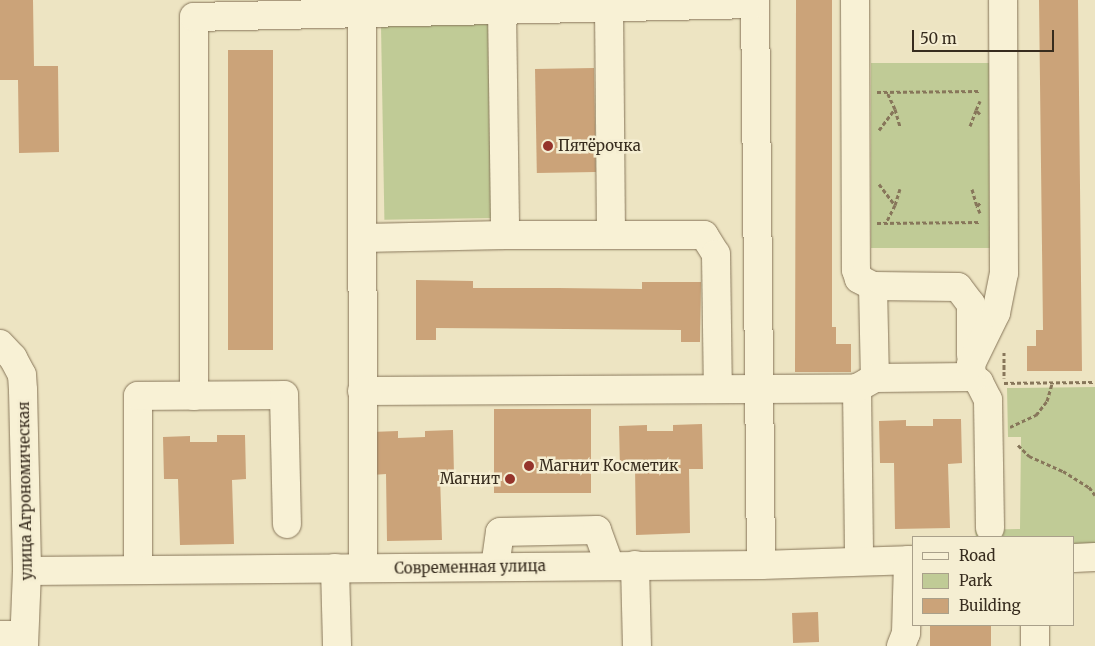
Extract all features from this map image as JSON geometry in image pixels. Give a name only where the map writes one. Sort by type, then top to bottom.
[{"type":"street","points":[[856,0],[856,270],[860,279],[873,286],[958,287],[984,308]]},
{"type":"street","points":[[990,528],[988,400],[972,371],[984,308],[1004,273],[1003,0]]},
{"type":"street","points":[[194,396],[194,17],[362,6],[502,9],[755,2],[761,565]]},
{"type":"street","points":[[362,6],[363,568]]},
{"type":"street","points":[[609,7],[611,234]]},
{"type":"street","points":[[502,9],[505,236]]},
{"type":"street","points":[[363,238],[611,234],[704,236],[716,254],[718,388]]},
{"type":"street","points":[[859,561],[866,383],[873,286]]},
{"type":"street","name":"улица Агрономическая","points":[[0,344],[13,358],[22,375],[27,571],[16,638]]},
{"type":"street","points":[[362,391],[759,388],[866,383],[972,371]]},
{"type":"street","points":[[138,570],[138,396],[284,395],[287,524]]},
{"type":"street","points":[[495,567],[500,532],[597,530],[623,566],[637,646]]},
{"type":"street","points":[[1075,558],[1095,557]]},
{"type":"street","points":[[901,646],[906,633],[911,560]]},
{"type":"street","name":"Современная улица","points":[[27,571],[761,565],[911,560]]},
{"type":"street","points":[[335,568],[337,646]]},
{"type":"street","points":[[1034,626],[1035,646]]},
{"type":"path","points":[[871,92],[1004,91]]},
{"type":"path","points":[[887,92],[900,126]]},
{"type":"path","points":[[877,135],[894,109]]},
{"type":"path","points":[[970,126],[976,110]]},
{"type":"path","points":[[878,182],[895,205]]},
{"type":"path","points":[[886,223],[900,189]]},
{"type":"path","points":[[972,189],[977,206]]},
{"type":"path","points":[[872,223],[1005,222]]},
{"type":"path","points":[[1004,392],[1004,384],[1095,382]]},
{"type":"path","points":[[1004,428],[1020,425],[1036,415],[1047,401],[1052,383]]},
{"type":"path","points":[[1018,445],[1029,456],[1063,471],[1095,495]]},
{"type":"green space","points":[[489,24],[492,218],[384,220],[381,26]]},
{"type":"green space","points":[[871,63],[998,63],[998,248],[871,248]]},
{"type":"green space","points":[[1095,387],[1095,545],[1075,545],[1075,536],[976,536],[975,530],[1020,529],[1021,437],[1008,437],[1007,388]]},
{"type":"building","points":[[0,0],[33,0],[34,66],[58,66],[59,152],[19,153],[18,80],[0,80]]},
{"type":"building","points":[[796,0],[832,0],[832,327],[836,327],[836,344],[851,344],[851,372],[795,372]]},
{"type":"building","points":[[1039,0],[1078,0],[1082,371],[1027,371],[1027,346],[1036,346],[1036,330],[1043,330]]},
{"type":"building","points":[[228,50],[273,50],[273,350],[228,350]]},
{"type":"building","points":[[594,68],[596,172],[537,173],[535,69]]},
{"type":"building","points":[[416,280],[473,281],[473,288],[642,289],[642,282],[701,282],[700,342],[681,342],[681,330],[436,328],[436,340],[416,340]]},
{"type":"building","points":[[494,409],[591,409],[591,493],[494,493]]},
{"type":"building","points":[[933,419],[961,419],[962,463],[948,464],[950,528],[895,529],[894,463],[880,463],[879,421],[906,420],[906,426],[933,426]]},
{"type":"building","points":[[702,424],[703,469],[689,469],[690,533],[636,535],[635,468],[620,469],[619,426],[647,425],[647,431],[673,431],[673,425]]},
{"type":"building","points":[[453,430],[454,475],[440,475],[442,540],[387,541],[386,474],[372,475],[371,432],[398,431],[398,438],[425,437],[425,431]]},
{"type":"building","points":[[217,435],[245,435],[246,479],[232,480],[234,544],[180,545],[178,479],[164,479],[163,437],[190,436],[190,442],[217,442]]},
{"type":"building","points":[[818,612],[819,642],[793,643],[792,613]]},
{"type":"building","points":[[930,626],[991,626],[991,646],[930,646]]},
{"type":"place","name":"Пятёрочка","points":[[548,146]]},
{"type":"place","name":"Магнит Косметик","points":[[529,466]]},
{"type":"place","name":"Магнит","points":[[510,479]]}]
